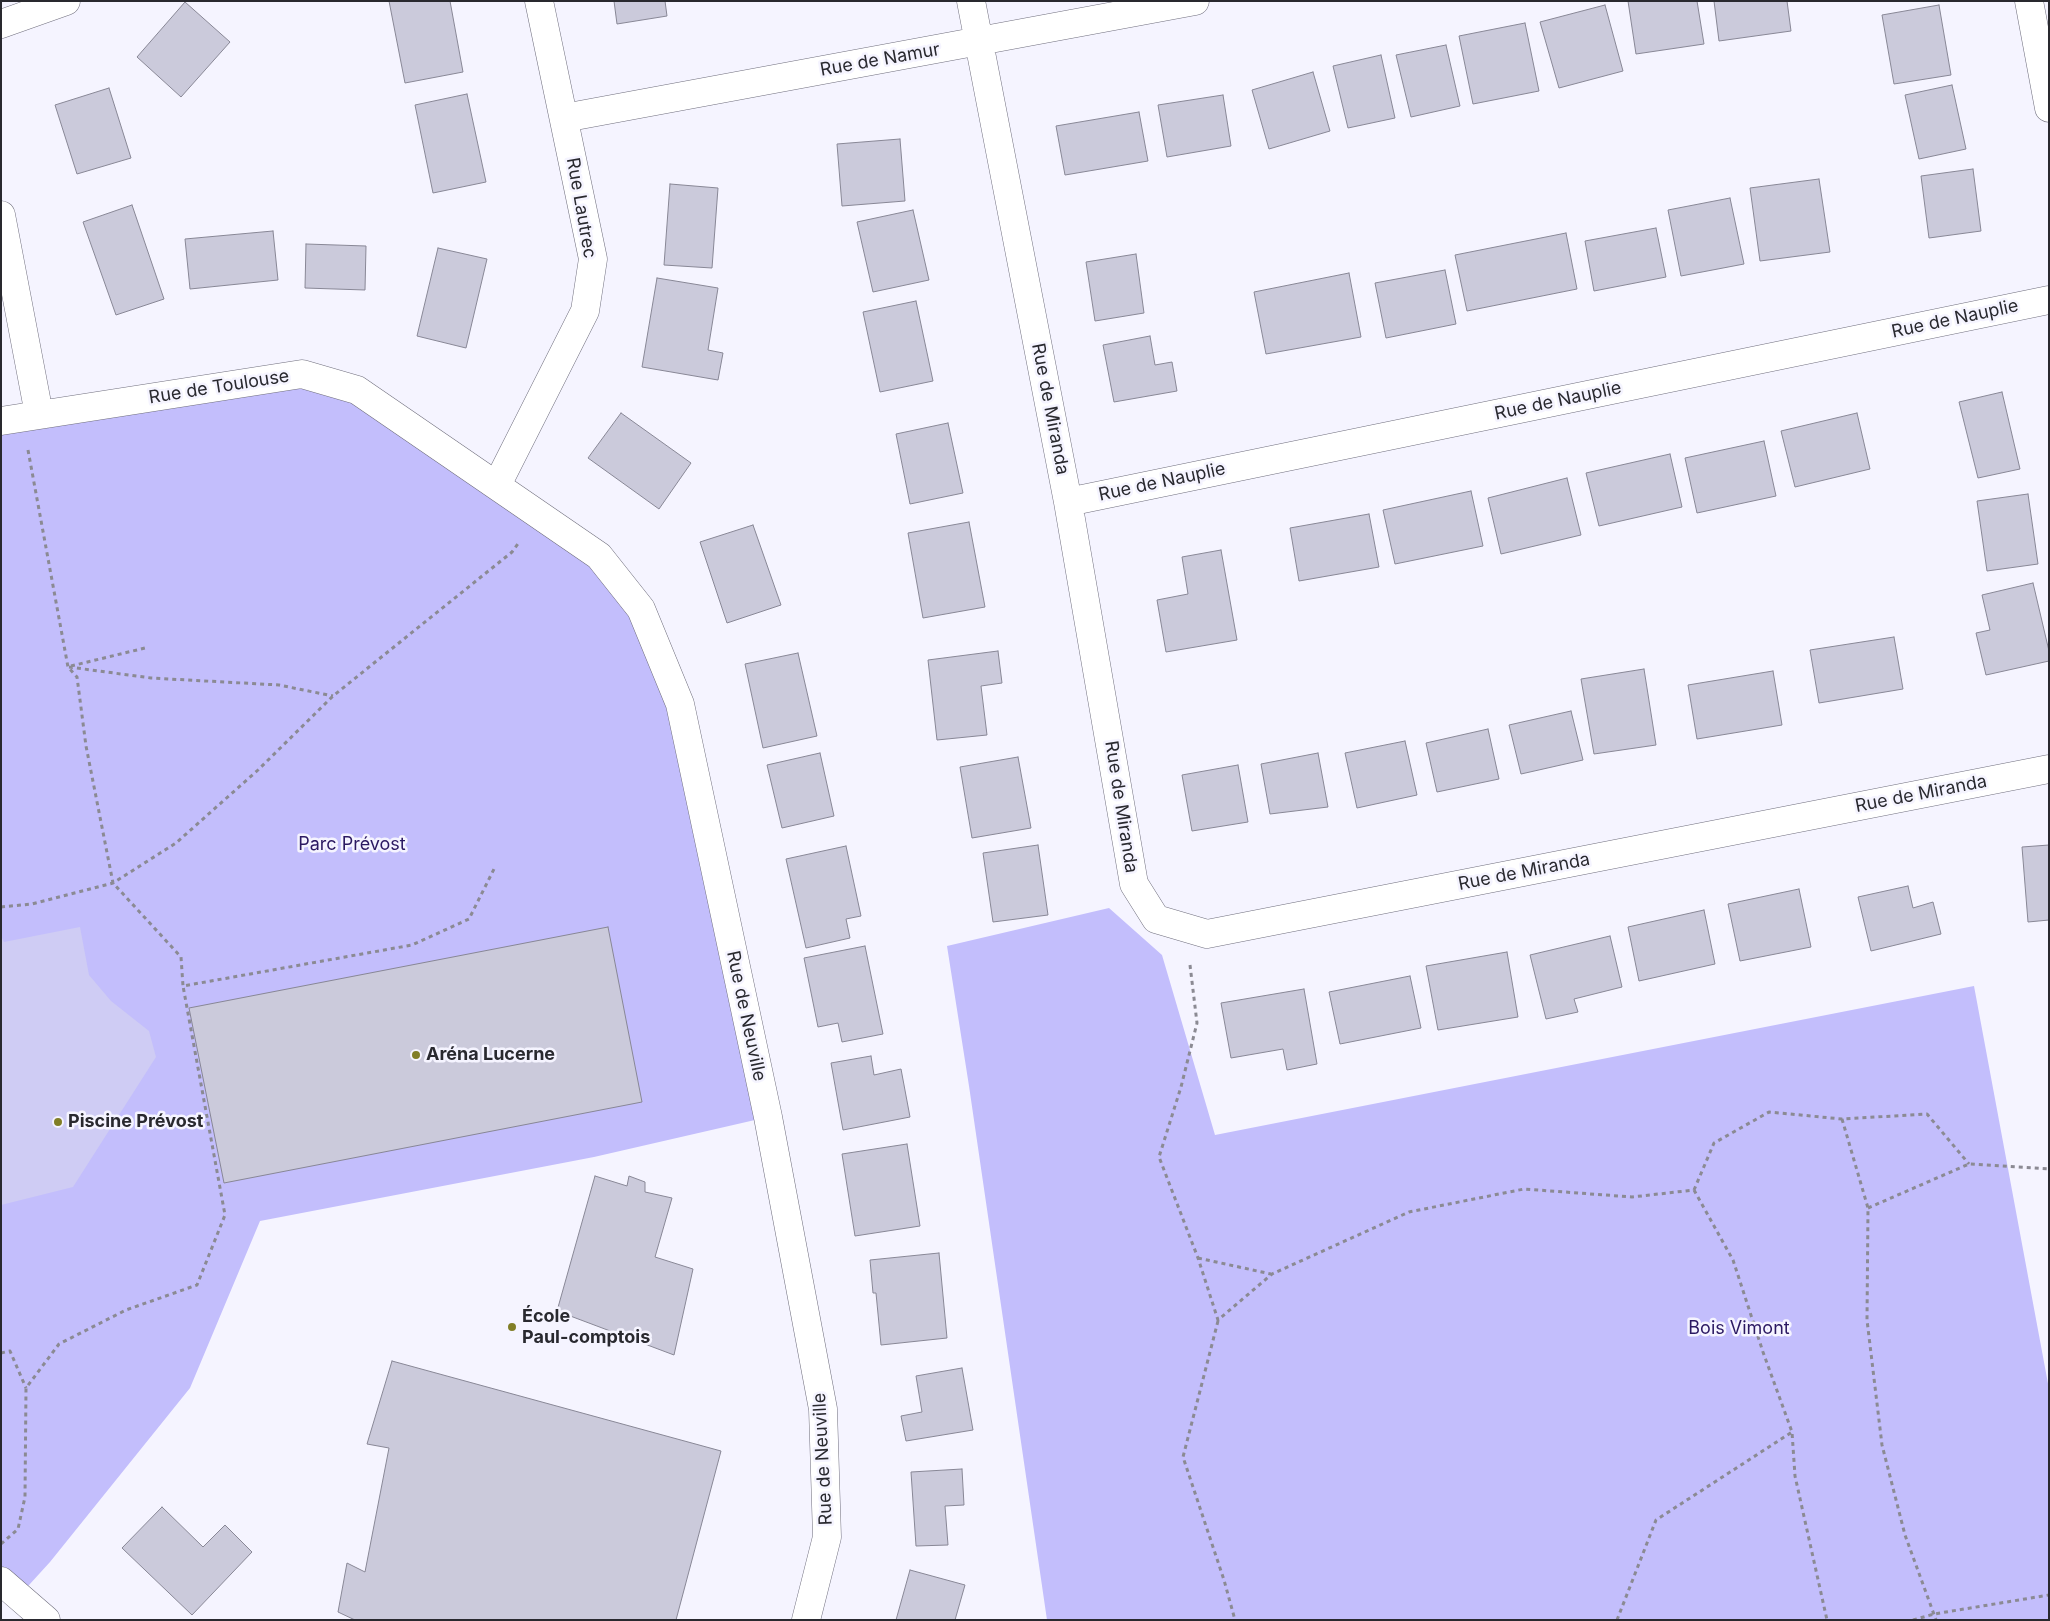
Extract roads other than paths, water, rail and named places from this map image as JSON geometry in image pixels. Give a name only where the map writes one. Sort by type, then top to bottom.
[{"type":"street","points":[[1,24],[66,1]]},
{"type":"street","name":"Rue Lautrec","points":[[497,486],[585,311],[593,259],[539,1]]},
{"type":"street","name":"Rue de Miranda","points":[[971,1],[1068,502],[1134,884],[1156,919],[1207,934],[2049,769]]},
{"type":"street","name":"Rue de Namur","points":[[564,118],[1195,1]]},
{"type":"street","points":[[2029,1],[2049,108]]},
{"type":"street","points":[[1,215],[21,418]]},
{"type":"street","name":"Rue de Nauplie","points":[[1068,502],[2049,300]]},
{"type":"street","name":"Rue de Toulouse","points":[[21,418],[302,374],[357,390],[497,486]]},
{"type":"street","name":"Rue de Neuville","points":[[497,486],[599,556],[641,609],[680,704],[768,1117],[823,1409],[828,1537],[806,1620]]},
{"type":"street","points":[[1,1581],[46,1620]]},
{"type":"water","name":"Piscine Prévost","points":[[80,927],[89,975],[111,1001],[149,1031],[156,1057],[73,1187],[1,1205],[1,936],[4,942]]},
{"type":"place","name":"Aréna Lucerne","points":[[416,1055]]},
{"type":"place","name":"Piscine Prévost","points":[[58,1122]]},
{"type":"place","name":"École Paul-comptois","points":[[512,1327]]},
{"type":"park label","name":"Parc Prévost","points":[[352,845]]},
{"type":"park label","name":"Bois Vimont","points":[[1739,1329]]}]
